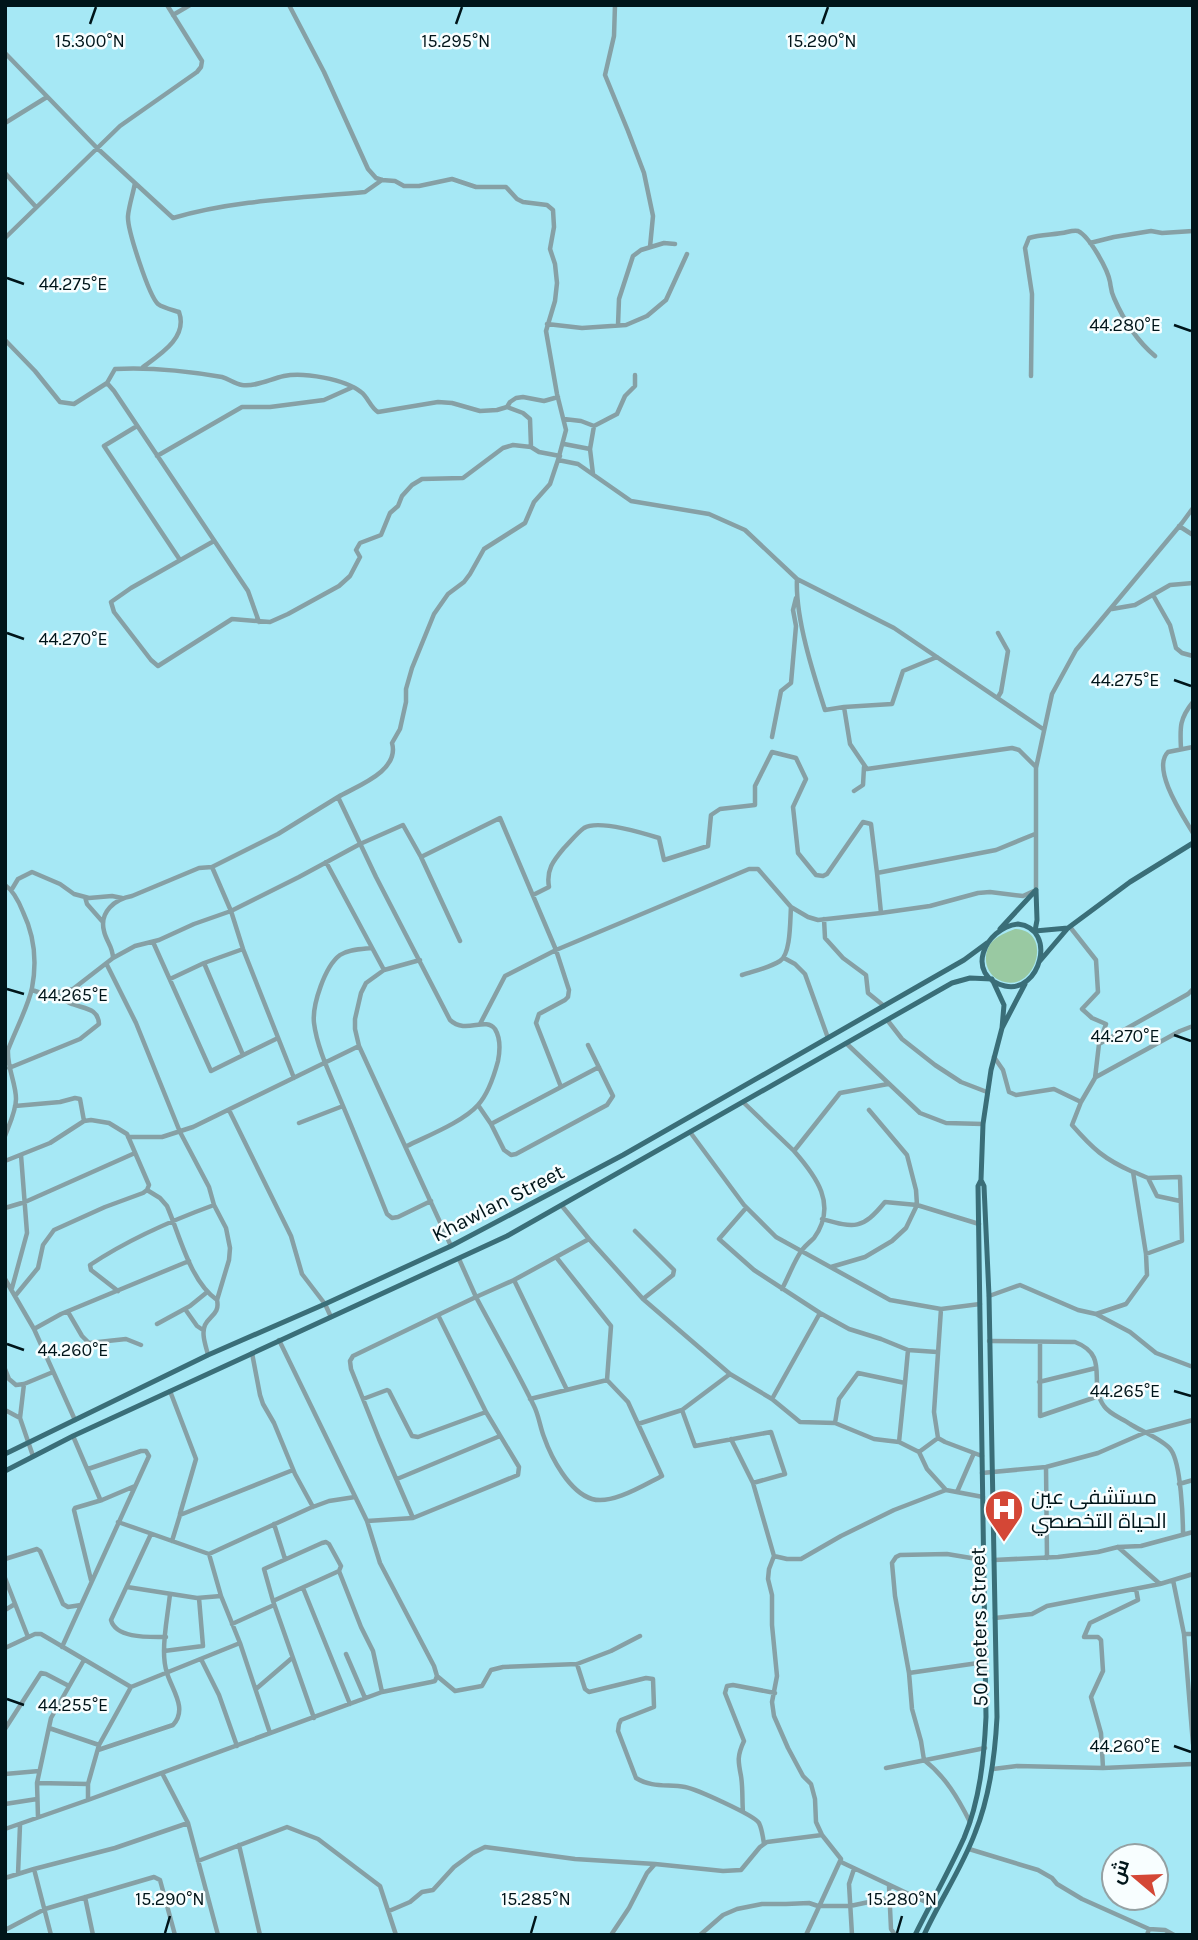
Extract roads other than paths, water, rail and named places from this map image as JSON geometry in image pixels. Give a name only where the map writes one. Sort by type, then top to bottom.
[{"type":"main road","points":[[1036,890],[987,943],[982,957],[987,974],[1007,986],[1024,984],[1069,928],[1130,882],[1193,843]]},
{"type":"main road","points":[[1036,890],[1035,931],[1040,946],[1039,962]]},
{"type":"main road","points":[[998,932],[1018,924],[1035,931],[1069,928]]},
{"type":"main road","name":"Khawlan Street","points":[[5,1454],[208,1355],[451,1246],[623,1155],[964,960],[987,943]]},
{"type":"main road","name":"Khawlan Street","points":[[5,1471],[73,1436],[507,1236],[961,980],[992,979]]},
{"type":"main road","name":"50 meters Street","points":[[915,1935],[964,1839],[979,1787],[985,1748],[978,1186],[981,1180],[987,1092],[1002,1028],[1004,1005],[992,979]]},
{"type":"main road","name":"50 meters Street","points":[[1002,1028],[1024,984]]},
{"type":"main road","points":[[623,1155],[626,1168]]},
{"type":"main road","name":"50 meters Street","points":[[924,1935],[969,1849],[989,1790],[997,1717],[989,1297],[984,1186],[981,1180]]},
{"type":"main road","points":[[983,1597],[993,1595]]},
{"type":"main road","points":[[979,1787],[989,1790]]},
{"type":"street","points":[[5,238],[120,125],[201,67],[202,61],[167,5]]},
{"type":"street","points":[[173,15],[190,5]]},
{"type":"street","points":[[12,889],[18,879],[32,872],[85,897],[132,896],[199,868],[213,867],[278,834],[374,777],[390,763],[394,750],[392,743],[400,729],[411,668],[434,614],[448,594],[464,582],[484,549],[525,523],[534,502],[550,484],[564,444],[566,429],[545,331],[555,301],[557,283],[550,249],[554,227],[553,210],[550,206],[523,202],[506,187],[501,186],[476,187],[452,179],[404,186],[372,175],[289,5]]},
{"type":"street","points":[[615,5],[614,36],[605,75],[643,173],[653,216],[650,247]]},
{"type":"street","points":[[5,53],[97,148],[173,218],[242,203],[365,192],[382,180]]},
{"type":"street","points":[[5,123],[47,97]]},
{"type":"street","points":[[5,173],[36,208]]},
{"type":"street","points":[[135,183],[128,218],[134,252],[153,297],[159,304],[179,312],[182,322],[178,336],[142,368]]},
{"type":"street","points":[[1031,376],[1032,294],[1025,257],[1026,242],[1034,236],[1078,231],[1090,243],[1106,271],[1113,296],[1125,320],[1140,344],[1155,356]]},
{"type":"street","points":[[1090,243],[1151,231],[1193,231]]},
{"type":"street","points":[[618,326],[619,299],[631,261],[637,252],[664,243],[675,244]]},
{"type":"street","points":[[547,324],[582,328],[618,326],[647,316],[666,300],[687,254]]},
{"type":"street","points":[[5,340],[60,402],[74,404],[107,383],[115,369],[142,368],[226,378],[239,385],[254,385],[286,376],[321,376],[363,393],[378,412],[438,402],[480,411],[497,410],[523,397],[544,401],[558,397]]},
{"type":"street","points":[[564,419],[594,426],[617,414],[625,396],[635,386],[635,375]]},
{"type":"street","points":[[107,383],[248,591],[259,622]]},
{"type":"street","points":[[157,456],[242,407],[270,407],[324,400],[353,387]]},
{"type":"street","points":[[506,407],[523,413],[530,419],[531,447]]},
{"type":"street","points":[[137,426],[104,446],[180,560]]},
{"type":"street","points":[[593,474],[590,449],[594,426]]},
{"type":"street","points":[[564,444],[590,449]]},
{"type":"street","points":[[214,541],[111,602],[114,612],[158,666],[232,619],[270,622],[339,586],[350,576],[360,557],[356,550],[360,543],[381,535],[390,513],[398,506],[402,496],[422,479],[463,478],[503,448],[513,445],[531,447],[578,464],[631,501],[709,514],[745,530],[797,579],[894,628],[1043,729]]},
{"type":"street","points":[[480,1024],[505,976],[556,950],[749,869],[758,869],[763,873],[791,906],[808,918],[824,919],[930,906],[978,893],[1023,896],[1036,890],[1036,768],[1052,694],[1076,650],[1193,508]]},
{"type":"street","points":[[1180,526],[1193,535]]},
{"type":"street","points":[[772,737],[781,691],[791,683],[796,626],[793,610],[797,579]]},
{"type":"street","points":[[1110,609],[1135,605],[1170,585],[1193,583]]},
{"type":"street","points":[[796,594],[812,670],[825,710],[892,704],[903,671],[938,657]]},
{"type":"street","points":[[1153,595],[1170,625],[1176,648],[1193,656]]},
{"type":"street","points":[[998,632],[1008,651],[998,697]]},
{"type":"street","points":[[1181,749],[1180,724],[1193,702]]},
{"type":"street","points":[[844,707],[850,744],[867,769],[1012,748],[1019,750],[1036,768]]},
{"type":"street","points":[[1193,747],[1168,752],[1164,755],[1163,769],[1172,796],[1193,833]]},
{"type":"street","points":[[533,895],[549,887],[547,875],[557,856],[584,828],[594,825],[631,829],[659,838],[664,860],[708,846],[711,815],[720,809],[755,805],[755,786],[772,752],[796,758],[806,779],[793,807],[798,853],[816,875],[827,874],[858,825],[863,822],[870,824],[881,913]]},
{"type":"street","points":[[854,791],[863,785],[864,766]]},
{"type":"street","points":[[338,797],[450,1020],[462,1027],[489,1025],[495,1030],[501,1049],[493,1077],[478,1105],[456,1122],[407,1146]]},
{"type":"street","points":[[421,857],[500,818],[556,950],[569,990],[565,1000],[539,1014],[536,1023],[561,1087]]},
{"type":"street","points":[[32,990],[47,995],[73,989],[113,958],[135,946],[153,942],[231,911],[360,844],[403,825],[460,941]]},
{"type":"street","points":[[877,873],[996,850],[1035,834]]},
{"type":"street","points":[[326,862],[384,970]]},
{"type":"street","points":[[213,867],[294,1078]]},
{"type":"street","points":[[5,885],[12,889],[31,930],[34,948],[32,990],[8,1050],[16,1097],[5,1136]]},
{"type":"street","points":[[85,897],[87,904],[102,921],[107,940],[113,949],[113,958]]},
{"type":"street","points":[[102,921],[111,906],[122,898]]},
{"type":"street","points":[[742,975],[778,963],[784,958],[791,906]]},
{"type":"street","points":[[824,919],[825,939],[843,958],[866,975],[868,993],[884,1006]]},
{"type":"street","points":[[1069,928],[1096,960],[1098,992],[1082,1009],[1107,1024],[1099,1044],[1095,1078],[1072,1125],[1094,1149],[1112,1163],[1148,1178],[1180,1177],[1182,1241],[1146,1254]]},
{"type":"street","points":[[153,942],[211,1071],[278,1038]]},
{"type":"street","points":[[372,948],[348,950],[339,956],[324,979],[315,1004],[314,1026],[326,1063],[387,1214],[392,1218],[398,1217],[431,1201]]},
{"type":"street","points":[[170,979],[243,949]]},
{"type":"street","points":[[784,958],[805,974],[828,1038]]},
{"type":"street","points":[[420,960],[384,970],[366,983],[361,993],[355,1029],[359,1046],[451,1246]]},
{"type":"street","points":[[204,963],[243,1055]]},
{"type":"street","points":[[107,965],[136,1023],[180,1132],[209,1187],[214,1205],[226,1228],[230,1248],[229,1260],[217,1300],[218,1307],[203,1330],[208,1355]]},
{"type":"street","points":[[1099,1044],[1193,989]]},
{"type":"street","points":[[9,1068],[80,1040],[99,1024],[99,1017],[95,1012],[68,1003],[56,994]]},
{"type":"street","points":[[888,1021],[902,1039],[935,1065],[961,1082],[987,1092]]},
{"type":"street","points":[[1095,1078],[1193,1026]]},
{"type":"street","points":[[847,1044],[920,1113],[946,1124],[983,1124]]},
{"type":"street","points":[[478,1105],[504,1150],[512,1155],[607,1105],[613,1096],[588,1045]]},
{"type":"street","points":[[128,1138],[162,1137],[180,1132],[359,1046]]},
{"type":"street","points":[[994,1057],[1003,1070],[1009,1092],[1016,1095],[1054,1089],[1081,1102]]},
{"type":"street","points":[[491,1124],[599,1067]]},
{"type":"street","points":[[794,1151],[840,1093],[888,1084]]},
{"type":"street","points":[[15,1106],[80,1099],[84,1121]]},
{"type":"street","points":[[743,1102],[794,1151],[813,1173],[821,1189],[825,1211],[822,1219],[815,1236],[801,1251],[782,1289]]},
{"type":"street","points":[[299,1122],[343,1106]]},
{"type":"street","points":[[229,1110],[291,1236],[302,1274],[325,1304],[331,1317]]},
{"type":"street","points":[[830,1268],[865,1256],[892,1241],[906,1228],[917,1205],[907,1155],[869,1111]]},
{"type":"street","points":[[5,1161],[50,1143],[84,1121],[109,1123],[127,1134],[149,1185],[148,1190]]},
{"type":"street","points":[[690,1132],[746,1208],[776,1237],[890,1300],[941,1309],[980,1304]]},
{"type":"street","points":[[5,1208],[25,1202],[135,1153]]},
{"type":"street","points":[[11,1289],[27,1233],[21,1155]]},
{"type":"street","points":[[1096,1314],[1126,1304],[1147,1275],[1133,1172]]},
{"type":"street","points":[[1148,1178],[1157,1196],[1180,1202]]},
{"type":"street","points":[[148,1190],[167,1206],[206,1293],[217,1300]]},
{"type":"street","points":[[15,1296],[38,1268],[43,1245],[54,1230],[148,1190]]},
{"type":"street","points":[[822,1219],[846,1226],[862,1224],[885,1202],[917,1205],[979,1224]]},
{"type":"street","points":[[118,1291],[91,1270],[90,1265],[121,1245],[173,1220],[214,1205]]},
{"type":"street","points":[[562,1206],[643,1299],[730,1374],[772,1399],[800,1422],[835,1423],[874,1439],[899,1442],[919,1452],[927,1469],[946,1490]]},
{"type":"street","points":[[746,1208],[719,1239],[754,1270],[849,1329],[908,1350],[937,1353]]},
{"type":"street","points":[[635,1231],[674,1270],[673,1275],[643,1299]]},
{"type":"street","points":[[413,1518],[351,1369],[350,1361],[353,1356],[514,1280],[589,1239]]},
{"type":"street","points":[[459,1259],[476,1297],[536,1409],[543,1435],[556,1464],[575,1489],[591,1499],[617,1497],[662,1476],[628,1402],[607,1380],[611,1326],[556,1257]]},
{"type":"street","points":[[34,1329],[61,1314],[190,1261]]},
{"type":"street","points":[[5,1279],[34,1329],[75,1420]]},
{"type":"street","points":[[514,1280],[567,1390]]},
{"type":"street","points":[[989,1297],[1020,1285],[1078,1310],[1096,1314],[1130,1332],[1156,1353],[1193,1367]]},
{"type":"street","points":[[157,1324],[185,1309],[206,1293]]},
{"type":"street","points":[[185,1309],[203,1330]]},
{"type":"street","points":[[938,1438],[934,1412],[941,1309]]},
{"type":"street","points":[[68,1312],[89,1343],[126,1339],[141,1345]]},
{"type":"street","points":[[772,1399],[820,1313]]},
{"type":"street","points":[[368,1521],[413,1518],[518,1475],[519,1466],[486,1412],[438,1315]]},
{"type":"street","points":[[279,1340],[368,1521],[380,1563],[437,1676],[455,1691],[482,1686],[491,1670],[503,1667],[577,1664],[640,1636]]},
{"type":"street","points":[[989,1341],[1075,1342],[1085,1346],[1093,1354],[1099,1396],[1105,1408],[1161,1441],[1171,1450],[1176,1462],[1184,1510],[1183,1535]]},
{"type":"street","points":[[1040,1343],[1040,1416],[1099,1396]]},
{"type":"street","points":[[899,1442],[908,1350]]},
{"type":"street","points":[[252,1353],[260,1395],[313,1507]]},
{"type":"street","points":[[1039,1381],[1096,1368]]},
{"type":"street","points":[[5,1369],[9,1379],[16,1385],[53,1371]]},
{"type":"street","points":[[835,1423],[839,1399],[858,1373],[905,1383]]},
{"type":"street","points":[[638,1424],[682,1410],[730,1374]]},
{"type":"street","points":[[530,1399],[607,1380]]},
{"type":"street","points":[[24,1384],[20,1418],[33,1456]]},
{"type":"street","points":[[170,1391],[196,1459],[172,1541]]},
{"type":"street","points":[[363,1399],[389,1391],[412,1436],[418,1437],[486,1412]]},
{"type":"street","points":[[5,1410],[20,1418]]},
{"type":"street","points":[[682,1410],[695,1446],[771,1432],[785,1474],[753,1483]]},
{"type":"street","points":[[982,1472],[1046,1467],[1098,1452],[1144,1433],[1193,1420]]},
{"type":"street","points":[[73,1436],[100,1499]]},
{"type":"street","points":[[397,1479],[500,1436]]},
{"type":"street","points":[[938,1438],[982,1456]]},
{"type":"street","points":[[919,1452],[938,1438]]},
{"type":"street","points":[[731,1439],[753,1483],[774,1556],[768,1579],[772,1595],[777,1676],[772,1702],[774,1716],[803,1776],[811,1784],[816,1822],[841,1862],[930,1904]]},
{"type":"street","points":[[62,1647],[149,1456],[146,1451],[141,1451],[88,1469]]},
{"type":"street","points":[[957,1492],[974,1453]]},
{"type":"street","points":[[1046,1467],[1047,1558]]},
{"type":"street","points":[[180,1515],[293,1469]]},
{"type":"street","points":[[1179,1484],[1193,1480]]},
{"type":"street","points":[[92,1581],[75,1508],[136,1486]]},
{"type":"street","points":[[774,1556],[801,1559],[894,1510],[946,1490],[982,1497]]},
{"type":"street","points":[[118,1522],[209,1554],[313,1507],[329,1501],[355,1497]]},
{"type":"street","points":[[274,1524],[285,1559]]},
{"type":"street","points":[[993,1560],[1047,1558],[1141,1546],[1193,1532]]},
{"type":"street","points":[[151,1534],[111,1620],[113,1627],[122,1632],[143,1638],[166,1637]]},
{"type":"street","points":[[314,1717],[273,1603],[264,1569],[326,1542],[341,1566],[339,1571],[373,1651],[382,1692]]},
{"type":"street","points":[[1118,1547],[1160,1584]]},
{"type":"street","points":[[5,1559],[40,1550],[63,1604],[68,1607],[81,1605]]},
{"type":"street","points":[[209,1554],[221,1596],[270,1733]]},
{"type":"street","points":[[970,1822],[947,1783],[925,1760],[912,1709],[892,1563],[900,1555],[947,1554],[983,1560]]},
{"type":"street","points":[[232,1624],[339,1571]]},
{"type":"street","points":[[995,1618],[1032,1614],[1047,1606],[1160,1584],[1193,1574]]},
{"type":"street","points":[[5,1578],[28,1637]]},
{"type":"street","points":[[1173,1580],[1184,1634],[1193,1744]]},
{"type":"street","points":[[127,1587],[199,1598],[221,1596]]},
{"type":"street","points":[[303,1588],[350,1704]]},
{"type":"street","points":[[1103,1768],[1101,1733],[1091,1697],[1103,1671],[1101,1640],[1098,1637],[1084,1637],[1090,1623],[1138,1600],[1136,1588]]},
{"type":"street","points":[[49,1728],[98,1747],[173,1726],[180,1711],[167,1673],[164,1651],[170,1594]]},
{"type":"street","points":[[164,1651],[203,1646],[199,1598]]},
{"type":"street","points":[[5,1610],[15,1605]]},
{"type":"street","points":[[5,1648],[35,1634],[41,1634],[131,1687]]},
{"type":"street","points":[[1184,1634],[1193,1634]]},
{"type":"street","points":[[88,1800],[88,1784],[98,1747],[131,1687],[240,1643]]},
{"type":"street","points":[[346,1654],[365,1698]]},
{"type":"street","points":[[256,1689],[292,1658]]},
{"type":"street","points":[[201,1659],[219,1695],[237,1746]]},
{"type":"street","points":[[38,1817],[37,1783],[51,1718],[84,1660]]},
{"type":"street","points":[[909,1673],[985,1662]]},
{"type":"street","points":[[577,1664],[585,1689],[589,1692],[646,1678],[653,1679],[654,1707],[621,1720],[619,1724],[618,1731],[636,1778],[664,1787],[688,1787],[743,1812],[757,1820],[764,1844]]},
{"type":"street","points":[[5,1729],[41,1673],[69,1686]]},
{"type":"street","points":[[5,1829],[382,1692],[435,1681],[437,1676]]},
{"type":"street","points":[[743,1812],[738,1763],[744,1741],[724,1693],[727,1686],[733,1685],[775,1693]]},
{"type":"street","points":[[886,1768],[985,1748]]},
{"type":"street","points":[[993,1769],[1017,1766],[1103,1768],[1193,1764]]},
{"type":"street","points":[[5,1774],[39,1771]]},
{"type":"street","points":[[162,1773],[188,1823],[218,1935]]},
{"type":"street","points":[[37,1783],[88,1784]]},
{"type":"street","points":[[5,1804],[37,1800]]},
{"type":"street","points":[[5,1878],[115,1849],[188,1823]]},
{"type":"street","points":[[18,1874],[20,1825]]},
{"type":"street","points":[[198,1860],[287,1828],[318,1839],[380,1886],[396,1935]]},
{"type":"street","points":[[389,1911],[410,1902],[422,1892],[433,1890],[454,1867],[485,1847],[575,1859],[723,1871],[741,1870],[767,1842],[822,1835]]},
{"type":"street","points":[[239,1845],[260,1935]]},
{"type":"street","points":[[969,1849],[1038,1870],[1082,1899],[1148,1932],[1165,1930],[1174,1935]]},
{"type":"street","points":[[806,1935],[830,1880],[841,1862]]},
{"type":"street","points":[[611,1935],[655,1864]]},
{"type":"street","points":[[34,1869],[51,1935]]},
{"type":"street","points":[[852,1935],[849,1884],[855,1869]]},
{"type":"street","points":[[5,1930],[45,1909],[157,1877],[175,1935]]},
{"type":"street","points":[[889,1886],[891,1929],[895,1935]]},
{"type":"street","points":[[85,1897],[93,1935]]},
{"type":"street","points":[[700,1935],[723,1915],[737,1909],[809,1903],[818,1906],[850,1906],[888,1898]]},
{"type":"place","name":"مستشفى عين الحياة التخصصي","points":[[1004,1543]]}]
